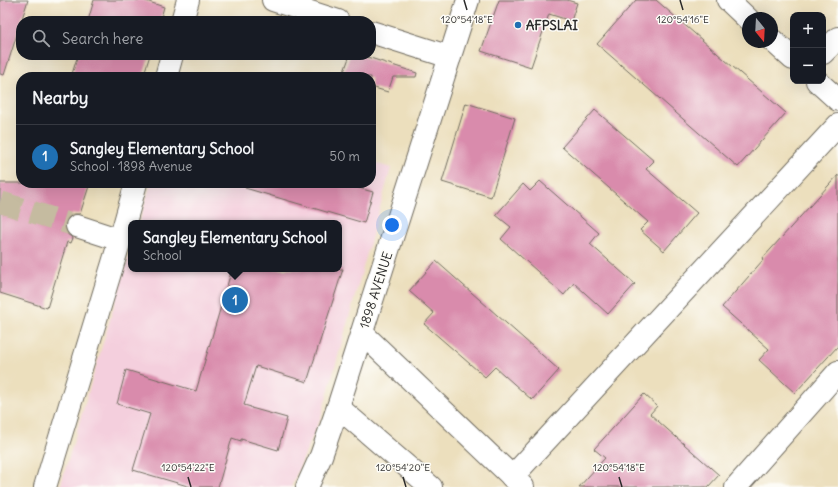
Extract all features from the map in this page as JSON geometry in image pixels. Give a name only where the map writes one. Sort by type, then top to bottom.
[{"type":"street","points":[[183,16],[188,0]]},
{"type":"street","points":[[273,0],[323,16]]},
{"type":"street","name":"1898 AVENUE","points":[[307,487],[321,456],[338,407],[468,0]]},
{"type":"street","points":[[728,0],[742,13]]},
{"type":"street","points":[[376,34],[450,57]]},
{"type":"street","points":[[826,50],[838,38]]},
{"type":"street","points":[[778,46],[790,57]]},
{"type":"street","points":[[167,72],[171,60]]},
{"type":"street","points":[[820,84],[838,100]]},
{"type":"street","points":[[362,333],[518,482],[838,125]]},
{"type":"street","points":[[45,487],[135,188]]},
{"type":"street","points":[[77,226],[120,240]]},
{"type":"street","points":[[736,487],[838,372]]},
{"type":"street","points":[[338,407],[431,487]]},
{"type":"shaded area","points":[[376,164],[391,168],[321,417],[291,487],[60,487],[128,259],[128,272],[342,272],[342,220],[140,220],[150,188],[376,188]]},
{"type":"building","points":[[0,0],[28,0],[23,16],[16,16],[16,38],[4,75],[0,74]]},
{"type":"building","points":[[94,0],[143,0],[164,7],[161,16],[89,16]]},
{"type":"building","points":[[499,0],[567,0],[577,3],[571,21],[549,14],[531,67],[481,51]]},
{"type":"building","points":[[636,0],[656,0],[786,113],[738,167],[597,44]]},
{"type":"building","points":[[76,60],[148,60],[145,72],[73,72]]},
{"type":"building","points":[[348,60],[376,60],[417,73],[416,77],[393,77],[388,92],[376,88],[376,72],[344,72]]},
{"type":"building","points":[[466,103],[515,118],[491,197],[442,182]]},
{"type":"building","points":[[595,110],[654,161],[646,169],[697,213],[664,251],[640,230],[648,222],[562,147]]},
{"type":"building","points":[[838,175],[838,346],[795,393],[759,360],[769,349],[722,307],[763,260],[762,259]]},
{"type":"building","points":[[540,181],[599,233],[590,244],[635,284],[608,314],[574,283],[564,295],[501,239],[511,227],[496,215],[523,184],[530,191]]},
{"type":"building","points":[[0,183],[16,183],[16,188],[88,188],[80,214],[69,216],[65,222],[67,234],[73,238],[71,243],[67,242],[47,308],[0,293]]},
{"type":"building","points":[[245,188],[359,188],[373,192],[364,223]]},
{"type":"building","points":[[436,261],[559,370],[532,400],[495,367],[485,377],[424,324],[434,313],[409,291]]},
{"type":"building","points":[[343,269],[307,382],[256,366],[244,405],[287,418],[278,450],[241,439],[241,441],[232,438],[218,487],[191,487],[133,470],[150,414],[117,404],[126,370],[196,391],[231,272],[342,272]]},
{"type":"building","points":[[644,394],[657,406],[650,414],[719,475],[708,487],[579,487],[605,458],[594,449]]},
{"type":"tunnel","points":[[0,202],[77,226]]},
{"type":"place","name":"AFPSLAI","points":[[518,25]]},
{"type":"place","name":"Sangley Elementary School","points":[[235,300]]}]
